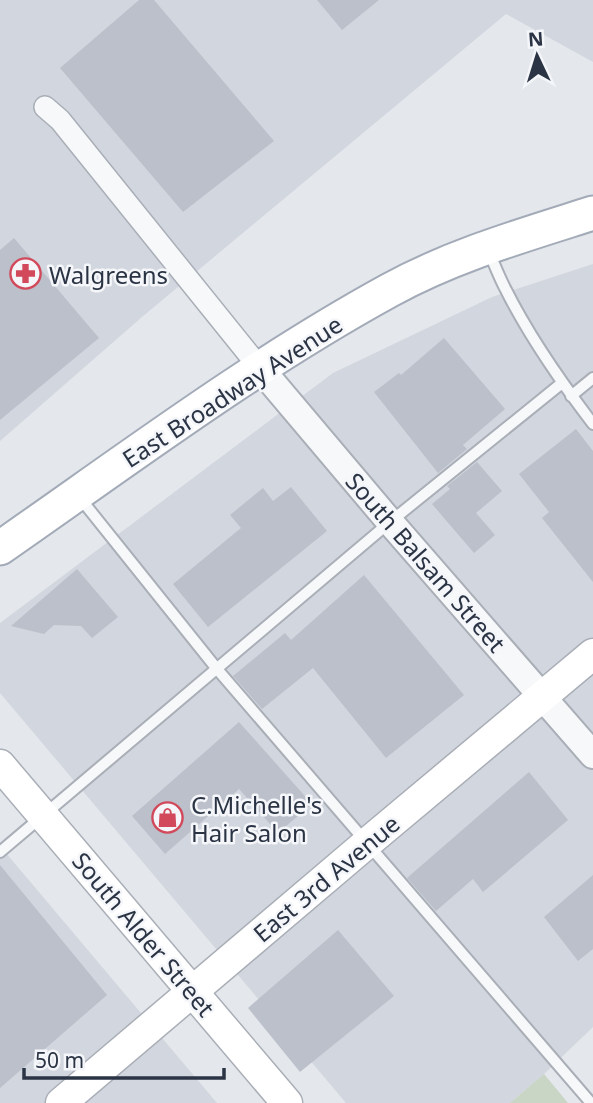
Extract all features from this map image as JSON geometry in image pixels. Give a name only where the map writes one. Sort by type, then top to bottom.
[{"type":"main road","name":"East Broadway Avenue","points":[[0,548],[259,367],[391,289],[467,254],[593,213]]},
{"type":"main road","name":"East 3rd Avenue","points":[[61,1103],[593,654]]},
{"type":"main road","name":"South Alder Street","points":[[0,765],[287,1103]]},
{"type":"street","points":[[45,107],[60,120],[259,367]]},
{"type":"street","name":"South Balsam Street","points":[[259,367],[593,755]]},
{"type":"lane","points":[[487,247],[506,291],[562,383],[593,424]]},
{"type":"lane","points":[[571,396],[593,378]]},
{"type":"lane","points":[[0,852],[390,522],[562,383]]},
{"type":"lane","points":[[77,494],[217,669],[591,1103]]},
{"type":"shaded area","points":[[0,0],[593,0],[593,62],[506,14],[142,317],[0,441]]},
{"type":"shaded area","points":[[593,264],[593,1027],[510,1103],[346,1103],[0,693],[0,623],[333,373],[492,297]]},
{"type":"shaded area","points":[[0,846],[217,1103],[0,1103]]},
{"type":"green space","points":[[544,1074],[568,1103],[510,1103]]},
{"type":"building","points":[[139,0],[154,0],[274,141],[183,212],[60,68]]},
{"type":"building","points":[[317,0],[379,0],[342,30]]},
{"type":"building","name":"Walgreens","points":[[14,238],[99,338],[0,420],[0,250]]},
{"type":"building","points":[[444,338],[505,409],[463,445],[467,449],[438,473],[374,392],[399,373],[401,375]]},
{"type":"building","points":[[576,429],[593,451],[593,582],[542,518],[549,512],[519,474]]},
{"type":"building","points":[[477,462],[502,491],[476,513],[495,535],[474,553],[432,504],[450,489],[447,486]]},
{"type":"building","points":[[291,487],[327,531],[208,627],[173,584],[241,528],[230,515],[263,488],[273,501]]},
{"type":"building","points":[[77,569],[118,617],[92,638],[81,626],[54,625],[44,634],[11,626]]},
{"type":"building","points":[[364,575],[464,695],[386,758],[313,668],[262,709],[233,676],[285,633],[291,640]]},
{"type":"building","points":[[239,722],[312,804],[278,833],[239,789],[165,854],[132,816]]},
{"type":"building","points":[[529,772],[568,820],[483,892],[473,879],[436,911],[407,878]]},
{"type":"building","points":[[0,865],[107,995],[0,1088]]},
{"type":"building","points":[[593,875],[593,949],[578,961],[544,917]]},
{"type":"building","points":[[338,930],[394,996],[300,1072],[248,1008]]},
{"type":"place","name":"Walgreens","points":[[26,274]]},
{"type":"place","name":"C.Michelle's Hair Salon","points":[[168,818]]}]
